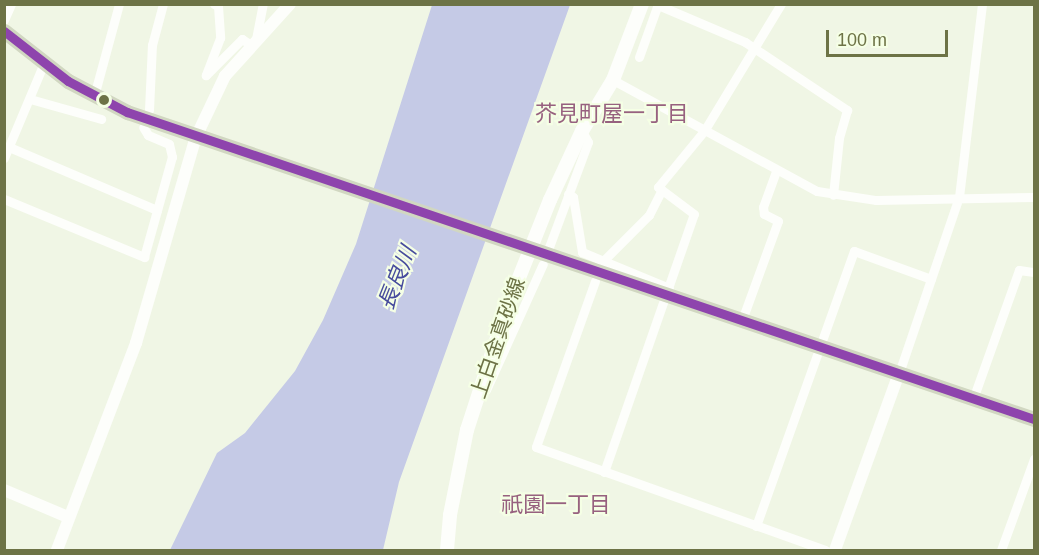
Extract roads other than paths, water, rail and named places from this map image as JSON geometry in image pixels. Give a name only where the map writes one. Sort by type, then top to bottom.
[{"type":"main road","name":"上白金真砂線","points":[[447,550],[450,515],[467,430],[529,250],[582,131],[613,80],[642,4]]},
{"type":"main road","points":[[4,31],[44,63],[94,96],[196,137],[529,250],[668,291],[742,320],[1035,419]]},
{"type":"street","points":[[4,20],[11,4]]},
{"type":"street","points":[[94,96],[119,4]]},
{"type":"street","points":[[149,110],[152,45],[163,4]]},
{"type":"street","points":[[214,4],[218,6],[220,38],[206,75],[242,39],[256,39],[290,4]]},
{"type":"street","points":[[256,39],[262,4]]},
{"type":"street","points":[[57,550],[136,344],[196,137],[225,76],[283,4]]},
{"type":"street","points":[[604,472],[694,214],[658,187],[705,131],[757,50],[782,4]]},
{"type":"street","points":[[835,550],[899,373],[958,197],[982,4]]},
{"type":"street","points":[[639,57],[658,5],[711,26],[757,50],[848,110],[839,138],[833,195]]},
{"type":"street","points":[[4,158],[44,63]]},
{"type":"street","points":[[613,80],[777,171],[833,195],[876,200],[1035,197]]},
{"type":"street","points":[[30,99],[101,119]]},
{"type":"street","points":[[4,199],[144,257],[172,157],[169,144],[148,135],[142,127]]},
{"type":"street","points":[[549,247],[588,142],[582,131]]},
{"type":"street","points":[[9,147],[157,210]]},
{"type":"street","points":[[742,320],[778,221],[764,214],[763,207],[777,171]]},
{"type":"street","points":[[602,261],[649,215],[662,190]]},
{"type":"street","points":[[568,194],[573,197],[582,252],[668,291]]},
{"type":"street","points":[[756,526],[854,251],[931,279]]},
{"type":"street","points":[[467,430],[543,264]]},
{"type":"street","points":[[973,399],[1019,270],[1035,272]]},
{"type":"street","points":[[595,281],[536,447],[825,550]]},
{"type":"street","points":[[1001,550],[1035,459]]},
{"type":"street","points":[[4,490],[68,517]]},
{"type":"water","name":"長良川","points":[[432,5],[570,5],[399,482],[383,550],[170,550],[217,453],[245,433],[295,371],[323,320],[356,244]]},
{"type":"district","name":"芥見町屋一丁目","points":[[612,114]]},
{"type":"district","name":"祇園一丁目","points":[[556,505]]}]
